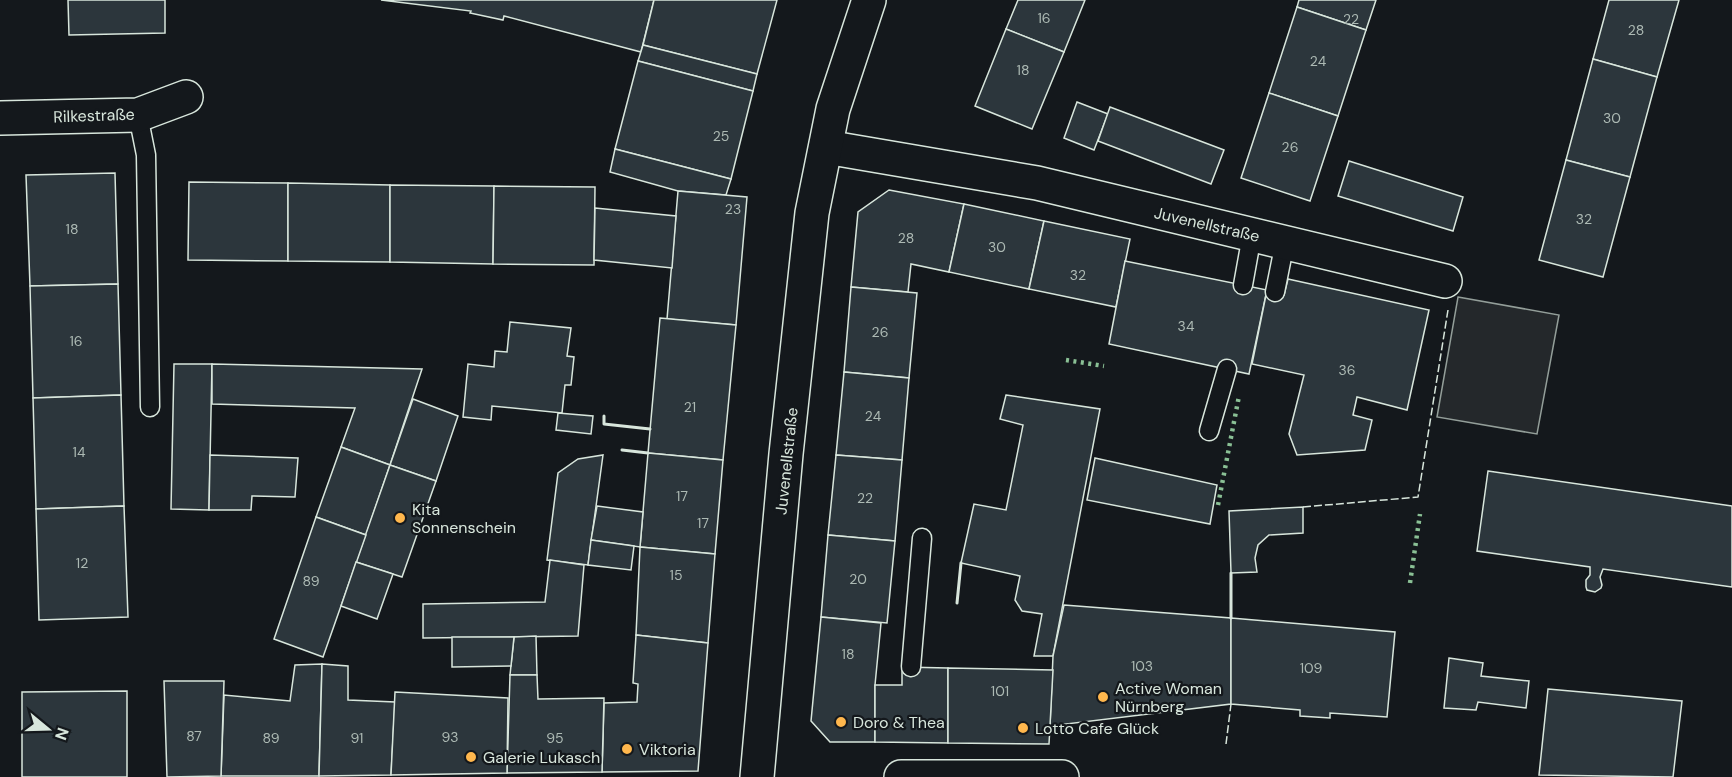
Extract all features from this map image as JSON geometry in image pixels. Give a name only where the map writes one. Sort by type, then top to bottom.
[{"type":"street","name":"Juvenellstraße","points":[[757,777],[786,454],[812,213],[833,109],[869,0]]},
{"type":"street","name":"Rilkestraße","points":[[0,118],[138,116],[186,97]]},
{"type":"street","name":"Juvenellstraße","points":[[826,147],[1037,183],[1445,281]]},
{"type":"street","points":[[901,777],[1062,777]]},
{"type":"lane","points":[[138,116],[146,155],[150,407]]},
{"type":"lane","points":[[1243,285],[1252,235]]},
{"type":"lane","points":[[1275,292],[1285,242]]},
{"type":"lane","points":[[1209,430],[1227,369]]},
{"type":"lane","points":[[911,667],[922,538]]},
{"type":"shaded area","points":[[1458,297],[1559,315],[1537,434],[1437,417]]},
{"type":"building","points":[[68,0],[165,0],[165,33],[69,35]]},
{"type":"building","points":[[381,0],[654,0],[641,52],[504,16],[503,20],[470,13],[471,11]]},
{"type":"building","points":[[654,0],[777,0],[757,74],[643,45]]},
{"type":"building","points":[[1018,0],[1085,0],[1064,52],[1006,29]]},
{"type":"building","points":[[1299,0],[1376,0],[1366,30],[1297,7]]},
{"type":"building","points":[[1609,0],[1679,0],[1657,77],[1593,59]]},
{"type":"building","points":[[1297,7],[1366,30],[1338,116],[1269,93]]},
{"type":"building","points":[[1006,29],[1064,52],[1032,129],[975,106]]},
{"type":"building","points":[[643,45],[757,74],[753,91],[638,61]]},
{"type":"building","points":[[1593,59],[1657,77],[1630,177],[1566,160]]},
{"type":"building","points":[[638,61],[753,91],[731,179],[615,149]]},
{"type":"building","points":[[1269,93],[1338,116],[1310,201],[1241,178]]},
{"type":"building","points":[[1077,102],[1108,114],[1094,150],[1064,138]]},
{"type":"building","points":[[1110,107],[1224,150],[1211,184],[1098,141]]},
{"type":"building","points":[[615,149],[731,179],[726,195],[678,191],[610,172]]},
{"type":"building","points":[[1566,160],[1630,177],[1603,277],[1539,260]]},
{"type":"building","points":[[1349,161],[1463,197],[1453,231],[1338,196]]},
{"type":"building","points":[[115,173],[118,284],[30,286],[26,175]]},
{"type":"building","points":[[189,182],[288,183],[288,261],[188,260]]},
{"type":"building","points":[[288,183],[390,185],[390,262],[288,261]]},
{"type":"building","points":[[390,185],[494,186],[493,264],[390,262]]},
{"type":"building","points":[[494,186],[595,187],[594,265],[493,264]]},
{"type":"building","points":[[889,190],[964,204],[949,272],[911,264],[908,292],[851,287],[858,212]]},
{"type":"building","points":[[678,191],[747,197],[736,325],[667,319]]},
{"type":"building","points":[[964,204],[1044,221],[1029,289],[949,272]]},
{"type":"building","points":[[595,208],[676,216],[672,268],[594,260]]},
{"type":"building","points":[[1044,221],[1130,239],[1116,307],[1029,289]]},
{"type":"building","points":[[1125,261],[1267,290],[1249,374],[1109,344]]},
{"type":"building","points":[[1288,279],[1429,310],[1407,410],[1357,397],[1353,415],[1372,420],[1365,450],[1297,455],[1289,434],[1304,375],[1252,364],[1267,290],[1284,295]]},
{"type":"building","points":[[118,284],[121,395],[33,398],[30,286]]},
{"type":"building","points":[[851,287],[917,293],[909,378],[844,372]]},
{"type":"building","points":[[660,318],[736,325],[723,460],[648,453]]},
{"type":"building","points":[[510,322],[571,328],[567,356],[574,357],[571,385],[565,385],[562,413],[492,406],[491,420],[463,417],[468,364],[494,367],[495,351],[507,352]]},
{"type":"building","points":[[174,364],[212,364],[209,510],[171,509]]},
{"type":"building","points":[[212,364],[422,369],[390,465],[341,447],[355,408],[212,404]]},
{"type":"building","points":[[844,372],[909,378],[902,460],[836,455]]},
{"type":"building","points":[[121,395],[124,506],[36,509],[33,398]]},
{"type":"building","points":[[1006,395],[1100,409],[1053,656],[1034,656],[1042,614],[1022,611],[1015,600],[1020,576],[961,563],[974,504],[1006,510],[1023,425],[1000,419]]},
{"type":"building","points":[[413,399],[458,416],[436,481],[390,465]]},
{"type":"building","points":[[558,413],[593,416],[591,434],[556,430]]},
{"type":"building","points":[[341,447],[390,465],[366,535],[316,517]]},
{"type":"building","points":[[648,453],[723,460],[715,554],[640,547]]},
{"type":"building","points":[[210,455],[298,458],[295,497],[252,496],[251,510],[209,510]]},
{"type":"building","points":[[603,455],[588,565],[547,560],[558,473],[578,459]]},
{"type":"building","points":[[836,455],[902,460],[895,541],[828,535]]},
{"type":"building","points":[[1095,458],[1217,485],[1210,524],[1087,500]]},
{"type":"building","points":[[390,465],[436,481],[402,577],[356,562]]},
{"type":"building","points":[[1488,471],[1732,506],[1732,587],[1603,569],[1600,577],[1601,588],[1595,592],[1587,590],[1586,587],[1590,567],[1477,551]]},
{"type":"building","points":[[124,506],[128,617],[39,620],[36,509]]},
{"type":"building","points":[[597,506],[643,512],[640,547],[591,540]]},
{"type":"building","points":[[1303,507],[1303,533],[1269,535],[1258,545],[1255,558],[1257,572],[1231,573],[1229,511]]},
{"type":"building","points":[[316,517],[366,535],[323,657],[274,639]]},
{"type":"building","points":[[828,535],[895,541],[887,623],[821,617]]},
{"type":"building","points":[[591,540],[634,546],[631,570],[588,565]]},
{"type":"building","points":[[640,547],[715,554],[708,643],[636,635]]},
{"type":"building","points":[[550,560],[584,565],[578,636],[423,638],[423,604],[545,602]]},
{"type":"building","points":[[356,562],[393,574],[377,619],[341,606]]},
{"type":"building","points":[[1064,605],[1231,618],[1231,704],[1050,726],[1053,656]]},
{"type":"building","points":[[821,617],[881,623],[875,685],[875,742],[830,742],[811,721]]},
{"type":"building","points":[[1231,618],[1395,632],[1387,717],[1330,713],[1330,718],[1300,716],[1300,710],[1231,704]]},
{"type":"building","points":[[636,635],[708,643],[698,771],[602,772],[604,703],[637,702],[638,684],[633,683]]},
{"type":"building","points":[[536,636],[537,675],[510,675],[514,637]]},
{"type":"building","points":[[452,637],[514,637],[511,666],[452,667]]},
{"type":"building","points":[[1449,658],[1483,663],[1481,676],[1529,681],[1526,708],[1478,702],[1476,710],[1444,708]]},
{"type":"building","points":[[322,664],[319,776],[221,776],[224,695],[290,701],[295,665]]},
{"type":"building","points":[[322,664],[348,666],[348,700],[395,702],[391,775],[319,776]]},
{"type":"building","points":[[902,667],[948,668],[948,743],[875,742],[875,685],[902,685]]},
{"type":"building","points":[[948,668],[1053,670],[1049,744],[948,743]]},
{"type":"building","points":[[510,675],[537,675],[538,699],[604,698],[602,772],[507,773]]},
{"type":"building","points":[[164,681],[224,681],[221,776],[167,777]]},
{"type":"building","points":[[1548,689],[1682,701],[1673,777],[1539,775]]},
{"type":"building","points":[[127,691],[127,777],[22,777],[22,692]]},
{"type":"building","points":[[395,692],[508,698],[507,773],[391,775]]},
{"type":"hedge","points":[[1066,360],[1104,366]]},
{"type":"hedge","points":[[1218,505],[1239,396]]},
{"type":"hedge","points":[[1410,583],[1420,514]]},
{"type":"fence","points":[[1303,507],[1418,497],[1448,310]]},
{"type":"fence","points":[[1226,744],[1231,704]]},
{"type":"wall","points":[[604,416],[604,424],[650,429]]},
{"type":"wall","points":[[622,450],[648,453]]},
{"type":"wall","points":[[957,603],[961,563]]},
{"type":"wall","points":[[1231,573],[1231,618]]},
{"type":"place","name":"Kita Sonnenschein","points":[[400,518]]},
{"type":"place","name":"Active Woman Nürnberg","points":[[1103,697]]},
{"type":"place","name":"Doro & Thea","points":[[841,722]]},
{"type":"place","name":"Lotto Cafe Glück","points":[[1023,728]]},
{"type":"place","name":"Viktoria","points":[[627,749]]},
{"type":"place","name":"Galerie Lukasch","points":[[471,757]]}]
